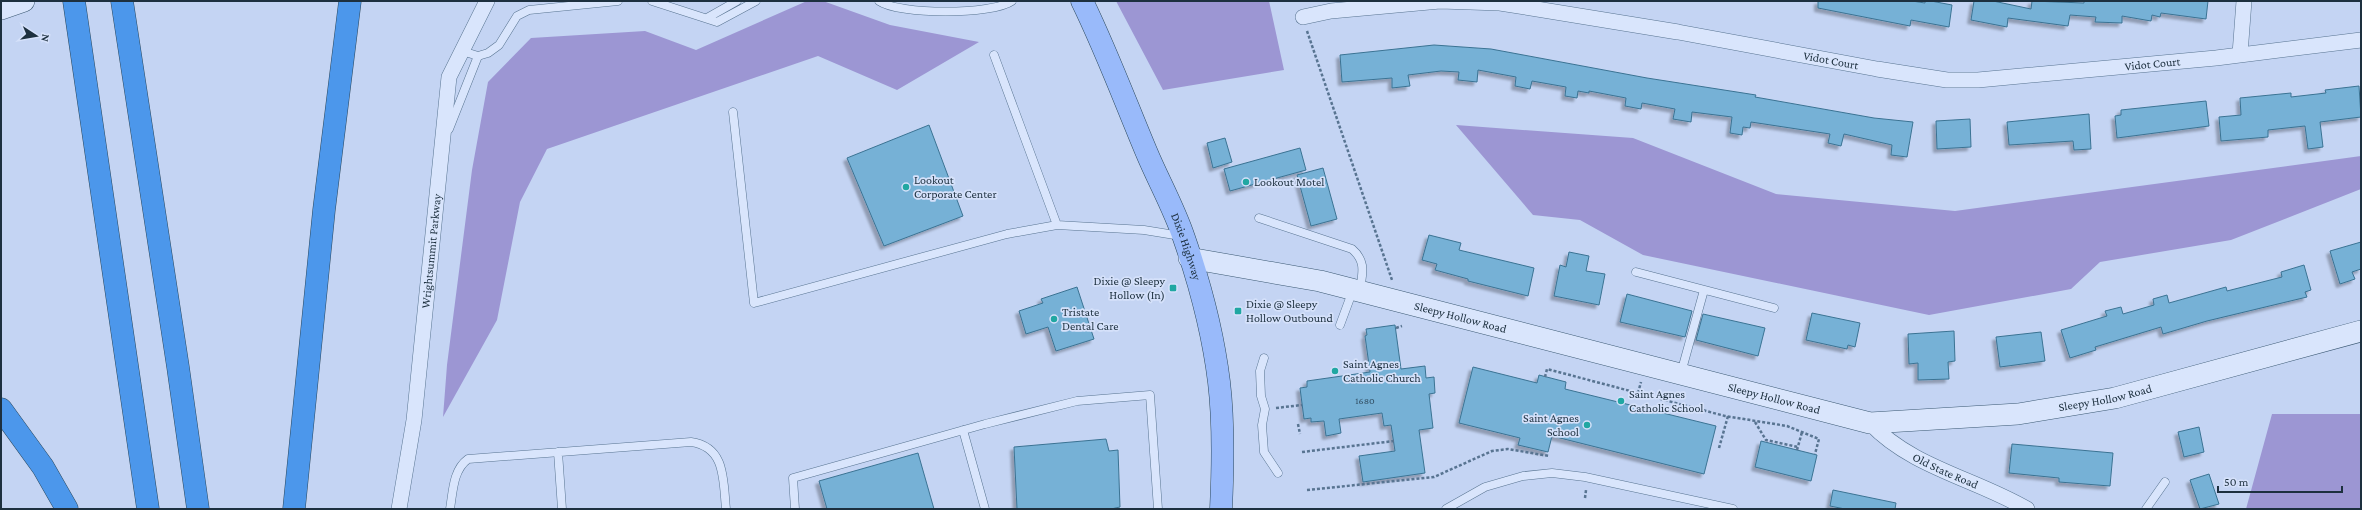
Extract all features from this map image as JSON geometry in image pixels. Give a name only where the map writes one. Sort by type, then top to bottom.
[{"type":"highway","points":[[74,1],[148,509]]},
{"type":"highway","points":[[122,1],[177,359],[198,509]]},
{"type":"highway","points":[[294,509],[324,210],[350,1]]},
{"type":"highway","points":[[1,408],[43,467],[67,509]]},
{"type":"main road","points":[[1,9],[24,1]]},
{"type":"main road","name":"Dixie Highway","points":[[1082,1],[1103,44],[1146,150],[1184,237],[1202,299],[1219,383],[1222,476],[1221,509]]},
{"type":"main road","name":"Sleepy Hollow Road","points":[[1190,258],[1313,280],[1681,373],[1870,423],[2018,414],[2114,398],[2361,331]]},
{"type":"street","name":"Wrightsummit Parkway","points":[[399,509],[414,420],[449,77],[487,1]]},
{"type":"street","name":"Vidot Court","points":[[1303,17],[1331,11],[1440,1],[1500,3],[1670,31],[1947,80],[1978,80],[2300,48],[2361,40]]},
{"type":"street","points":[[2240,54],[2244,1]]},
{"type":"street","name":"Old State Road","points":[[1870,423],[1882,436],[1902,449],[2027,509]]},
{"type":"lane","points":[[462,51],[478,56],[488,53],[499,45],[517,16],[529,10],[618,1]]},
{"type":"lane","points":[[652,1],[717,22],[756,1]]},
{"type":"lane","points":[[707,18],[737,1]]},
{"type":"lane","points":[[879,1],[886,6],[925,11],[991,9],[1012,1]]},
{"type":"lane","points":[[994,55],[1057,225]]},
{"type":"lane","points":[[443,144],[478,56]]},
{"type":"lane","points":[[733,112],[754,303],[1007,234],[1057,225],[1144,230],[1184,237]]},
{"type":"lane","points":[[1259,218],[1352,249],[1360,255],[1363,266],[1357,291],[1340,325]]},
{"type":"lane","points":[[1636,272],[1774,308]]},
{"type":"lane","points":[[1681,373],[1704,290]]},
{"type":"lane","points":[[1264,358],[1260,371],[1261,396],[1266,409],[1262,425],[1264,452],[1278,473]]},
{"type":"lane","points":[[795,509],[793,478],[963,430],[1077,401],[1150,395],[1158,509]]},
{"type":"lane","points":[[963,430],[985,509]]},
{"type":"lane","points":[[450,509],[456,476],[460,465],[468,459],[691,442],[705,444],[716,455],[723,474],[726,509]]},
{"type":"lane","points":[[558,452],[562,509]]},
{"type":"lane","points":[[1446,509],[1485,487],[1518,477],[1552,473],[1585,477],[1733,509]]},
{"type":"lane","points":[[2146,509],[2165,482]]},
{"type":"path","points":[[1303,17],[1392,280]]},
{"type":"path","points":[[1396,328],[1402,326]]},
{"type":"path","points":[[1545,377],[1547,369],[1728,416],[1754,422],[1778,424],[1819,439],[1815,454]]},
{"type":"path","points":[[1638,393],[1641,383]]},
{"type":"path","points":[[1270,409],[1302,405]]},
{"type":"path","points":[[1719,448],[1728,416]]},
{"type":"path","points":[[1754,422],[1766,440],[1797,448],[1802,432]]},
{"type":"path","points":[[1298,424],[1300,434]]},
{"type":"path","points":[[1302,452],[1394,441]]},
{"type":"path","points":[[1307,490],[1434,477],[1492,451],[1508,449],[1549,456]]},
{"type":"shaded area","points":[[807,1],[823,1],[890,25],[979,42],[897,90],[818,56],[547,149],[520,202],[497,320],[443,417],[447,365],[472,170],[488,82],[531,38],[645,31],[696,50]]},
{"type":"shaded area","points":[[1116,1],[1269,1],[1284,70],[1163,90]]},
{"type":"shaded area","points":[[1456,125],[1633,138],[1776,194],[1955,211],[2361,156],[2361,189],[2231,240],[2100,262],[2071,289],[1929,315],[1643,255],[1580,220],[1533,215]]},
{"type":"shaded area","points":[[2272,414],[2361,414],[2361,509],[2246,509]]},
{"type":"building","points":[[1818,1],[1912,1],[1925,3],[1925,1],[1931,1],[1952,5],[1949,27],[1911,20],[1910,26],[1818,8]]},
{"type":"building","points":[[1974,1],[1993,1],[2031,9],[2032,1],[2084,3],[2084,1],[2208,1],[2206,19],[2161,13],[2160,17],[2152,15],[2151,21],[2122,16],[2122,23],[2095,22],[2096,17],[2070,15],[2068,26],[2008,18],[2007,27],[1971,20]]},
{"type":"building","points":[[1434,45],[1491,49],[1647,78],[1756,95],[1755,97],[1874,118],[1913,122],[1907,157],[1891,155],[1892,145],[1844,134],[1841,146],[1828,143],[1830,134],[1751,122],[1750,128],[1743,127],[1742,135],[1730,133],[1732,117],[1692,112],[1691,122],[1673,119],[1675,109],[1642,103],[1641,109],[1625,106],[1626,98],[1589,91],[1589,93],[1578,91],[1577,98],[1565,96],[1566,87],[1532,81],[1530,89],[1515,86],[1516,77],[1478,70],[1477,82],[1458,80],[1459,72],[1441,71],[1408,75],[1410,86],[1392,88],[1392,78],[1342,82],[1340,55]]},
{"type":"building","points":[[2359,86],[2361,117],[2320,122],[2323,147],[2308,149],[2305,126],[2268,130],[2268,137],[2221,141],[2219,117],[2241,115],[2240,98],[2291,93],[2291,97],[2326,93],[2325,90]]},
{"type":"building","points":[[2206,101],[2209,126],[2117,138],[2115,116],[2121,115],[2121,110]]},
{"type":"building","points":[[2089,114],[2091,149],[2074,150],[2073,141],[2009,145],[2007,122]]},
{"type":"building","points":[[1970,119],[1971,147],[1937,149],[1936,121]]},
{"type":"building","name":"Lookout Corporate Center","points":[[929,125],[963,216],[884,246],[847,158]]},
{"type":"building","points":[[1225,138],[1232,162],[1213,168],[1207,143]]},
{"type":"building","points":[[1300,148],[1306,170],[1230,191],[1224,169]]},
{"type":"building","points":[[1323,168],[1337,219],[1311,226],[1297,175]]},
{"type":"building","points":[[1429,235],[1461,243],[1459,250],[1534,268],[1528,296],[1468,281],[1468,279],[1435,270],[1437,264],[1422,260]]},
{"type":"building","points":[[2361,242],[2361,269],[2352,272],[2355,279],[2340,284],[2330,251]]},
{"type":"building","points":[[1569,252],[1589,256],[1586,271],[1605,274],[1599,305],[1554,296],[1560,265],[1566,267]]},
{"type":"building","points":[[2304,265],[2311,290],[2305,292],[2307,297],[2207,321],[2163,334],[2161,327],[2095,347],[2096,350],[2070,358],[2061,330],[2107,316],[2105,311],[2121,307],[2123,314],[2154,305],[2153,299],[2167,295],[2169,303],[2226,287],[2227,291],[2282,277],[2281,272]]},
{"type":"building","name":"Tristate Dental Care","points":[[1077,287],[1094,339],[1056,351],[1048,327],[1026,334],[1019,311],[1043,303],[1041,299]]},
{"type":"building","points":[[1627,294],[1692,311],[1685,337],[1620,322]]},
{"type":"building","points":[[1812,313],[1860,323],[1855,347],[1848,345],[1847,349],[1806,340]]},
{"type":"building","points":[[1703,314],[1765,328],[1758,356],[1696,340]]},
{"type":"building","points":[[1395,325],[1401,369],[1425,366],[1426,378],[1434,377],[1435,393],[1429,394],[1433,428],[1419,430],[1425,473],[1363,482],[1359,456],[1395,451],[1391,425],[1384,426],[1382,413],[1339,419],[1341,433],[1326,436],[1324,421],[1311,422],[1311,418],[1304,419],[1300,388],[1307,387],[1307,381],[1370,372],[1365,336],[1367,335],[1366,329]]},
{"type":"building","points":[[1954,331],[1955,361],[1948,362],[1949,379],[1918,380],[1918,363],[1909,364],[1908,334]]},
{"type":"building","points":[[2041,332],[2045,361],[2000,367],[1996,337]]},
{"type":"building","name":"Saint Agnes School","points":[[1473,367],[1537,383],[1539,375],[1566,382],[1565,389],[1716,426],[1704,474],[1552,436],[1548,452],[1518,445],[1520,438],[1459,423]]},
{"type":"building","points":[[2199,427],[2204,452],[2184,457],[2178,432]]},
{"type":"building","points":[[1106,439],[1109,451],[1118,450],[1120,507],[1111,509],[1017,509],[1014,447]]},
{"type":"building","points":[[1761,441],[1817,455],[1811,481],[1755,467]]},
{"type":"building","points":[[2012,444],[2113,453],[2110,486],[2059,482],[2059,478],[2009,473]]},
{"type":"building","points":[[918,453],[934,509],[827,509],[819,481]]},
{"type":"building","points":[[2209,474],[2219,504],[2200,509],[2190,480]]},
{"type":"building","points":[[1833,490],[1896,503],[1895,509],[1845,509],[1830,506]]},
{"type":"place","name":"Lookout Motel","points":[[1246,182]]},
{"type":"place","name":"Lookout Corporate Center","points":[[906,187]]},
{"type":"place","name":"Dixie @ Sleepy Hollow (In)","points":[[1173,288]]},
{"type":"place","name":"Dixie @ Sleepy Hollow Outbound","points":[[1238,311]]},
{"type":"place","name":"Tristate Dental Care","points":[[1054,319]]},
{"type":"place","name":"Saint Agnes Catholic Church","points":[[1335,371]]},
{"type":"place","name":"Saint Agnes Catholic School","points":[[1621,401]]},
{"type":"place","name":"Saint Agnes School","points":[[1587,425]]}]
